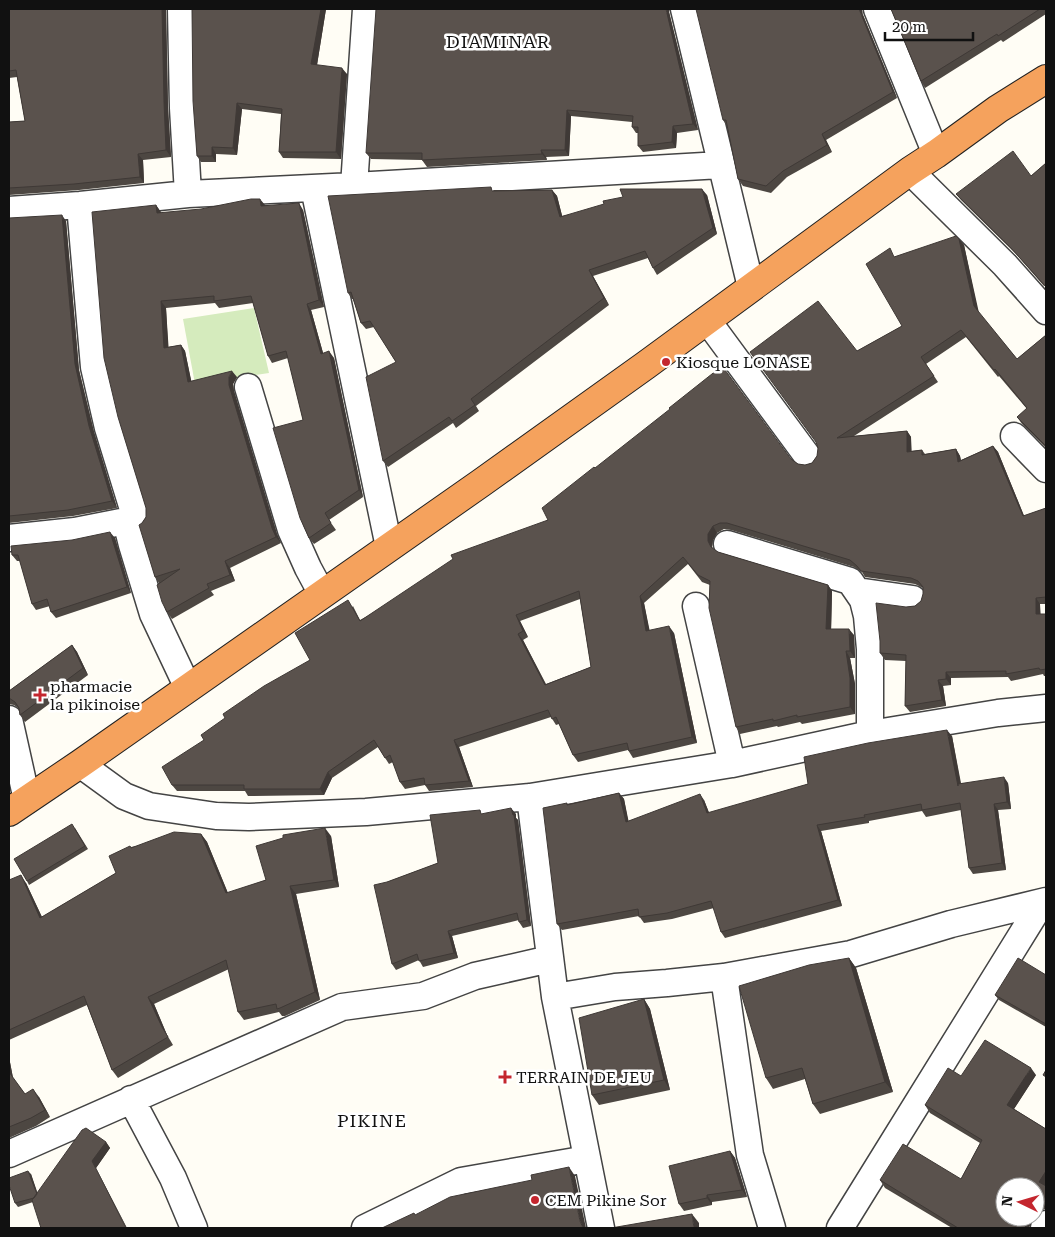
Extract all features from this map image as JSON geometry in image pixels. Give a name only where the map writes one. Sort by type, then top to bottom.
[{"type":"highway","points":[[18,806],[646,365],[910,171],[998,109],[1046,79]]},
{"type":"street","points":[[181,9],[183,108],[188,194]]},
{"type":"street","points":[[354,186],[366,9]]},
{"type":"street","points":[[684,9],[751,288]]},
{"type":"street","points":[[877,9],[936,154]]},
{"type":"street","points":[[9,210],[188,194],[721,165]]},
{"type":"street","points":[[910,171],[1005,265],[1046,311]]},
{"type":"street","points":[[314,188],[389,547]]},
{"type":"street","points":[[9,538],[75,531],[136,519],[108,428],[94,367],[80,205]]},
{"type":"street","points":[[706,320],[808,457]]},
{"type":"street","points":[[248,387],[291,530],[322,594]]},
{"type":"street","points":[[1014,436],[1046,469]]},
{"type":"street","points":[[126,521],[153,614],[188,688]]},
{"type":"street","points":[[727,544],[850,581],[857,590],[863,600],[867,616],[870,648],[870,734]]},
{"type":"street","points":[[857,590],[912,599]]},
{"type":"street","points":[[696,606],[732,764]]},
{"type":"street","points":[[80,764],[124,796],[149,806],[216,816],[249,817],[366,812],[530,797],[732,764],[870,734],[998,713],[1046,708]]},
{"type":"street","points":[[9,719],[18,806]]},
{"type":"street","points":[[530,797],[555,997],[601,1228]]},
{"type":"street","points":[[555,997],[615,987],[724,978],[851,954],[951,924],[1044,901]]},
{"type":"street","points":[[840,1228],[1044,901]]},
{"type":"street","points":[[9,1154],[342,1007],[423,996],[475,976],[550,959]]},
{"type":"street","points":[[724,978],[750,1155],[772,1228]]},
{"type":"street","points":[[131,1099],[173,1178],[194,1228]]},
{"type":"street","points":[[365,1228],[461,1181],[587,1159]]},
{"type":"street","points":[[1044,1228],[1046,1224]]},
{"type":"green space","points":[[254,308],[269,373],[195,384],[183,319]]},
{"type":"building","points":[[9,9],[162,9],[166,150],[138,154],[140,177],[9,188],[9,122],[25,121],[16,70],[9,71]]},
{"type":"building","points":[[192,9],[321,9],[311,64],[342,68],[336,152],[279,152],[282,109],[237,103],[233,148],[212,147],[212,156],[197,156],[193,101]]},
{"type":"building","points":[[376,9],[666,9],[693,124],[673,126],[672,142],[638,146],[638,127],[632,127],[633,116],[567,110],[565,150],[541,150],[542,154],[422,160],[422,153],[366,153]]},
{"type":"building","points":[[696,9],[859,9],[893,92],[822,134],[827,145],[783,171],[766,186],[738,179],[726,120],[723,120]]},
{"type":"building","points":[[891,9],[1040,9],[921,81]]},
{"type":"building","points":[[1013,151],[1031,176],[1046,163],[1046,287],[1011,248],[956,194]]},
{"type":"building","points":[[491,187],[492,191],[552,190],[560,217],[604,204],[603,201],[623,197],[620,189],[702,189],[713,228],[653,268],[645,251],[589,270],[604,298],[471,399],[475,405],[452,421],[449,417],[383,461],[366,377],[396,362],[370,321],[361,323],[351,292],[348,293],[328,196]]},
{"type":"building","points":[[251,199],[260,199],[261,206],[299,203],[319,300],[307,304],[321,354],[329,351],[359,490],[325,513],[331,523],[309,538],[300,518],[273,428],[303,420],[286,351],[268,356],[251,296],[214,301],[214,296],[161,301],[164,348],[181,345],[188,382],[232,371],[229,377],[229,385],[276,537],[225,561],[230,575],[207,584],[209,588],[167,612],[157,585],[180,569],[155,577],[139,525],[146,517],[146,508],[118,417],[104,358],[92,212],[156,205],[157,213],[201,209]]},
{"type":"building","points":[[62,215],[75,364],[89,426],[112,501],[68,510],[9,516],[9,218]]},
{"type":"building","points":[[956,236],[959,239],[974,306],[1017,359],[1046,335],[1046,446],[1017,417],[1027,408],[961,330],[921,357],[934,376],[837,438],[907,431],[907,452],[922,450],[922,455],[956,449],[958,462],[993,446],[1023,516],[1046,508],[1046,597],[1036,598],[1036,614],[1046,614],[1046,669],[1040,670],[1039,668],[1006,674],[1006,671],[946,672],[946,679],[938,680],[942,700],[905,706],[906,655],[880,653],[876,603],[906,607],[915,606],[921,601],[923,594],[923,587],[918,581],[911,578],[861,571],[850,560],[727,523],[720,523],[713,526],[708,534],[708,541],[711,547],[718,552],[828,585],[826,629],[849,629],[850,651],[846,651],[850,678],[850,707],[736,727],[709,608],[710,581],[698,575],[683,557],[640,596],[646,631],[669,626],[692,737],[629,751],[627,743],[573,755],[556,717],[552,719],[548,710],[454,740],[469,781],[425,785],[424,778],[400,782],[390,755],[385,758],[374,740],[328,772],[320,789],[244,789],[244,785],[172,785],[162,767],[204,740],[201,735],[225,718],[223,714],[264,686],[310,660],[295,633],[348,600],[360,621],[453,559],[451,555],[548,520],[542,508],[670,409],[722,366],[791,459],[798,464],[812,463],[817,456],[818,448],[816,442],[750,352],[818,301],[857,351],[902,326],[866,264],[890,248],[894,257]],"holes":[[[579,591],[591,667],[545,685],[518,634],[523,631],[516,615]]]},
{"type":"building","points":[[110,532],[127,587],[51,612],[47,599],[32,604],[18,555],[12,555],[11,546],[72,540]]},
{"type":"building","points":[[72,645],[83,668],[20,715],[19,708],[9,698],[9,691]]},
{"type":"building","points":[[947,730],[958,786],[958,784],[1004,777],[1007,802],[994,804],[1002,863],[969,868],[960,803],[922,810],[921,804],[864,815],[865,817],[817,825],[838,900],[721,932],[711,901],[667,913],[639,917],[638,909],[557,924],[543,808],[567,803],[567,805],[619,793],[626,822],[700,794],[707,813],[808,784],[804,757],[868,743]]},
{"type":"building","points":[[511,808],[514,815],[527,920],[519,922],[517,913],[448,931],[454,953],[419,961],[417,954],[392,964],[374,885],[438,863],[430,815],[480,810],[481,814]]},
{"type":"building","points":[[72,824],[85,846],[27,881],[14,859]]},
{"type":"building","points":[[325,828],[334,880],[290,886],[315,992],[277,1009],[276,1004],[238,1012],[226,960],[148,997],[168,1037],[112,1070],[84,996],[9,1030],[9,880],[21,875],[40,918],[116,873],[109,856],[130,846],[131,848],[174,832],[201,834],[226,893],[266,880],[256,846],[283,838],[283,835]]},
{"type":"building","points":[[849,958],[885,1082],[813,1104],[802,1068],[766,1078],[739,986],[809,965]]},
{"type":"building","points":[[1018,958],[1046,975],[1046,1024],[995,995]]},
{"type":"building","points":[[644,999],[664,1080],[592,1095],[579,1018]]},
{"type":"building","points":[[985,1040],[1031,1068],[1007,1105],[1046,1129],[1046,1171],[1042,1177],[995,1177],[995,1227],[1026,1228],[958,1228],[880,1180],[903,1144],[961,1179],[982,1140],[925,1105],[948,1068],[961,1076]]},
{"type":"building","points":[[9,1072],[25,1094],[33,1089],[45,1110],[9,1127]]},
{"type":"building","points":[[86,1128],[106,1142],[92,1161],[126,1228],[41,1228],[32,1200],[82,1130]]},
{"type":"building","points":[[730,1151],[742,1190],[707,1195],[707,1198],[679,1204],[669,1166]]},
{"type":"building","name":"CEM Pikine Sor","points":[[569,1167],[583,1228],[382,1228],[414,1213],[415,1215],[450,1197],[532,1180],[531,1175]]},
{"type":"building","points":[[28,1171],[37,1194],[34,1198],[15,1203],[9,1185],[9,1178]]},
{"type":"building","points":[[1045,1185],[1046,1186],[1045,1203]]},
{"type":"building","points":[[692,1214],[694,1228],[611,1228]]},
{"type":"place","name":"Kiosque LONASE","points":[[666,362]]},
{"type":"place","name":"pharmacie la pikinoise","points":[[40,695]]},
{"type":"place","name":"TERRAIN DE JEU","points":[[505,1077]]},
{"type":"place","name":"CEM Pikine Sor","points":[[535,1200]]},
{"type":"district","name":"DIAMINAR","points":[[498,42]]},
{"type":"district","name":"PIKINE","points":[[372,1121]]}]
